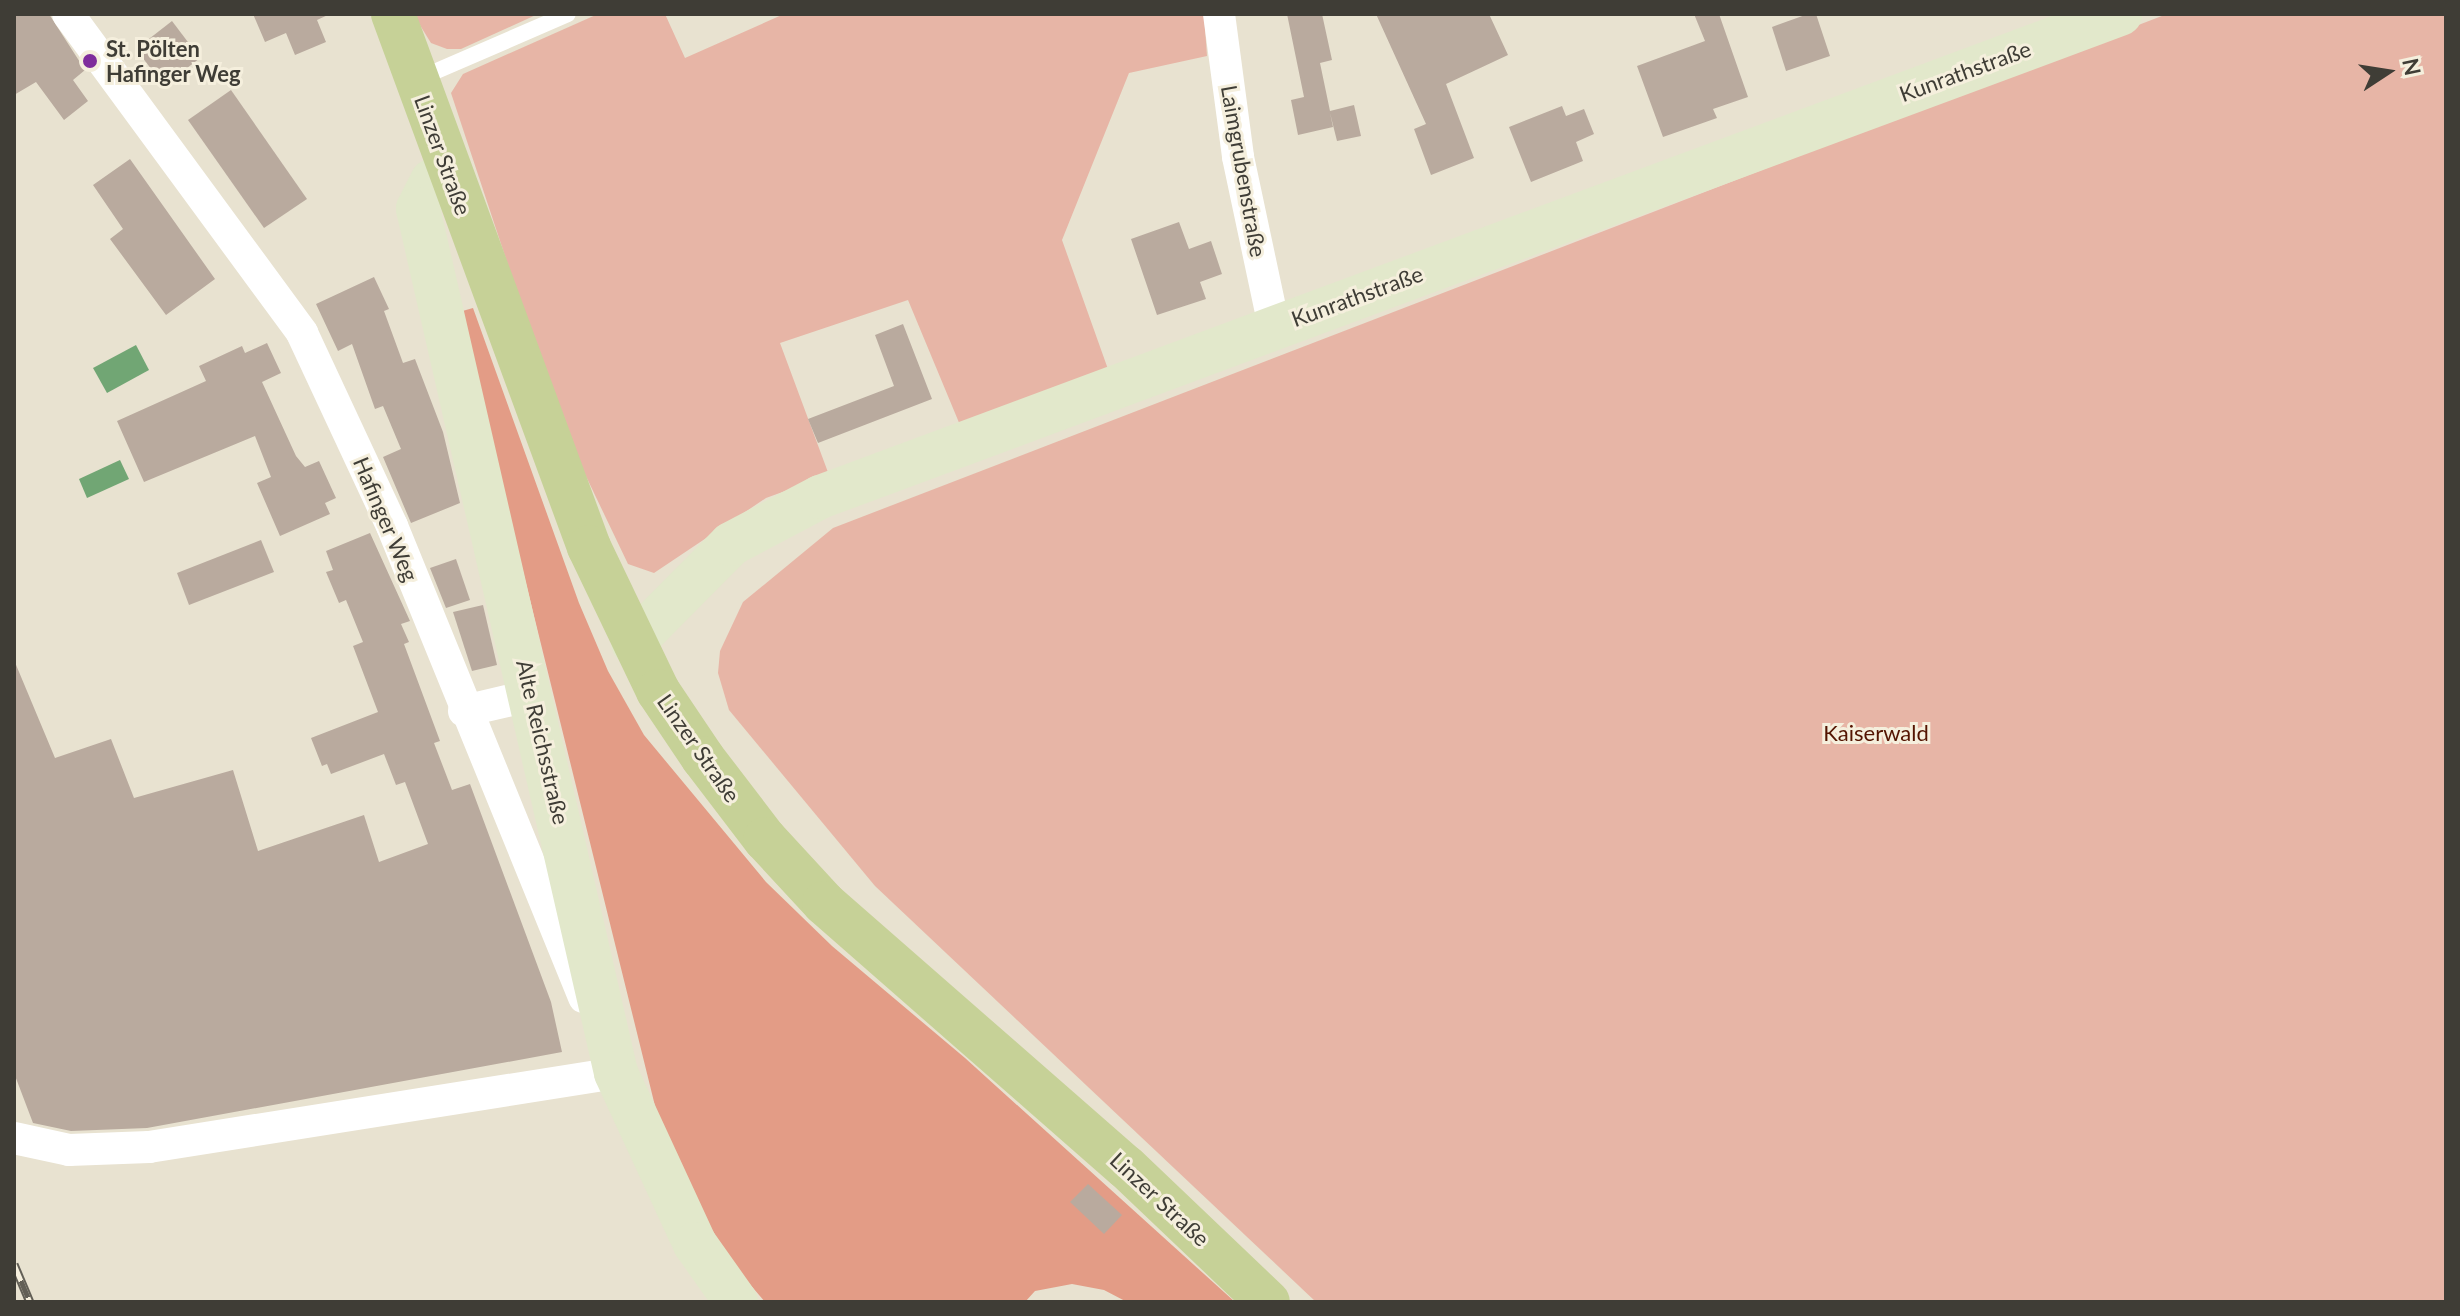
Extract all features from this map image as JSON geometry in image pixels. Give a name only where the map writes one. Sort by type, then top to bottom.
[{"type":"main road","name":"Linzer Straße","points":[[393,14],[557,467],[633,643],[703,758],[765,839],[824,903],[1126,1167],[1268,1302]]},
{"type":"street","name":"Hafinger Weg","points":[[68,14],[302,333],[392,526],[464,711],[616,1073]]},
{"type":"street","name":"Laimgrubenstraße","points":[[1219,14],[1238,157],[1274,327]]},
{"type":"street","name":"Kunrathstraße","points":[[633,643],[731,544],[772,518],[1274,327],[2120,14]]},
{"type":"street","name":"Alte Reichsstraße","points":[[449,172],[432,181],[418,209],[533,695],[616,1073],[695,1244],[736,1302]]},
{"type":"street","points":[[464,711],[533,695]]},
{"type":"street","points":[[14,1138],[69,1150],[149,1147],[616,1073]]},
{"type":"lane","points":[[417,79],[568,14]]},
{"type":"green space","points":[[413,14],[538,14],[461,49],[447,49],[431,43]]},
{"type":"green space","points":[[598,14],[665,14],[685,58],[784,14],[1204,14],[1207,56],[1129,73],[1062,240],[1109,372],[960,425],[908,300],[780,343],[829,475],[766,498],[654,573],[628,564],[560,422],[451,93],[463,74]]},
{"type":"green space","name":"Kaiserwald","points":[[2167,14],[2446,14],[2446,1302],[1316,1302],[875,886],[729,710],[718,673],[720,651],[743,602],[833,528]]},
{"type":"shaded area","points":[[473,308],[579,603],[608,671],[644,735],[766,882],[832,946],[965,1058],[1235,1302],[1127,1302],[1104,1290],[1072,1284],[1035,1291],[1025,1302],[765,1302],[730,1261],[697,1209],[657,1114],[459,312]]},
{"type":"shaded area","points":[[136,345],[149,370],[107,393],[93,368]]},
{"type":"shaded area","points":[[120,460],[129,479],[87,498],[79,479]]},
{"type":"building","points":[[14,14],[49,14],[85,70],[73,80],[88,101],[64,120],[36,82],[14,95]]},
{"type":"building","points":[[253,14],[330,14],[317,20],[326,42],[295,55],[286,33],[265,42]]},
{"type":"building","points":[[1287,14],[1322,14],[1332,60],[1320,63],[1330,111],[1354,105],[1361,136],[1337,141],[1330,113],[1333,127],[1298,135],[1291,100],[1304,97]]},
{"type":"building","points":[[1376,14],[1489,14],[1508,55],[1446,84],[1474,158],[1431,175],[1414,129],[1426,124]]},
{"type":"building","points":[[1694,14],[1719,14],[1748,97],[1713,109],[1717,118],[1663,137],[1637,66],[1705,41]]},
{"type":"building","points":[[1816,14],[1830,56],[1786,71],[1772,27]]},
{"type":"building","points":[[172,21],[200,58],[164,86],[136,49]]},
{"type":"building","points":[[231,90],[307,199],[264,228],[188,120]]},
{"type":"building","points":[[1562,106],[1566,116],[1584,109],[1594,134],[1576,142],[1583,161],[1531,182],[1509,127]]},
{"type":"building","points":[[130,159],[215,279],[166,315],[110,239],[123,229],[93,185]]},
{"type":"building","points":[[1179,222],[1189,249],[1211,241],[1222,274],[1200,282],[1206,299],[1157,315],[1131,239]]},
{"type":"building","points":[[374,277],[389,309],[384,311],[403,363],[415,359],[443,432],[460,503],[411,523],[383,457],[401,449],[383,406],[375,409],[352,344],[338,351],[316,304]]},
{"type":"building","points":[[903,324],[932,399],[818,443],[808,419],[894,386],[875,335]]},
{"type":"building","points":[[267,343],[281,373],[262,382],[296,456],[305,467],[319,461],[336,498],[325,503],[330,514],[280,536],[257,483],[271,477],[255,436],[144,482],[117,421],[206,381],[199,366],[242,346],[245,353]]},
{"type":"building","points":[[370,533],[410,621],[401,624],[409,642],[404,644],[440,741],[434,743],[452,790],[470,784],[551,1002],[562,1052],[147,1128],[71,1131],[33,1123],[14,1073],[14,660],[55,758],[111,739],[134,798],[233,770],[258,851],[364,815],[379,862],[428,844],[405,782],[396,785],[384,754],[331,774],[327,764],[322,766],[311,738],[378,712],[353,646],[363,642],[346,600],[339,603],[326,572],[333,570],[326,551]]},
{"type":"building","points":[[261,540],[274,572],[189,605],[177,573]]},
{"type":"building","points":[[456,559],[470,600],[446,608],[430,568]]},
{"type":"building","points":[[483,605],[497,665],[472,671],[453,612]]},
{"type":"building","points":[[1088,1184],[1122,1215],[1104,1234],[1070,1202]]},
{"type":"railway","points":[[14,1264],[30,1302]]},
{"type":"place","name":"St. Pölten Hafinger Weg","points":[[90,61]]}]
